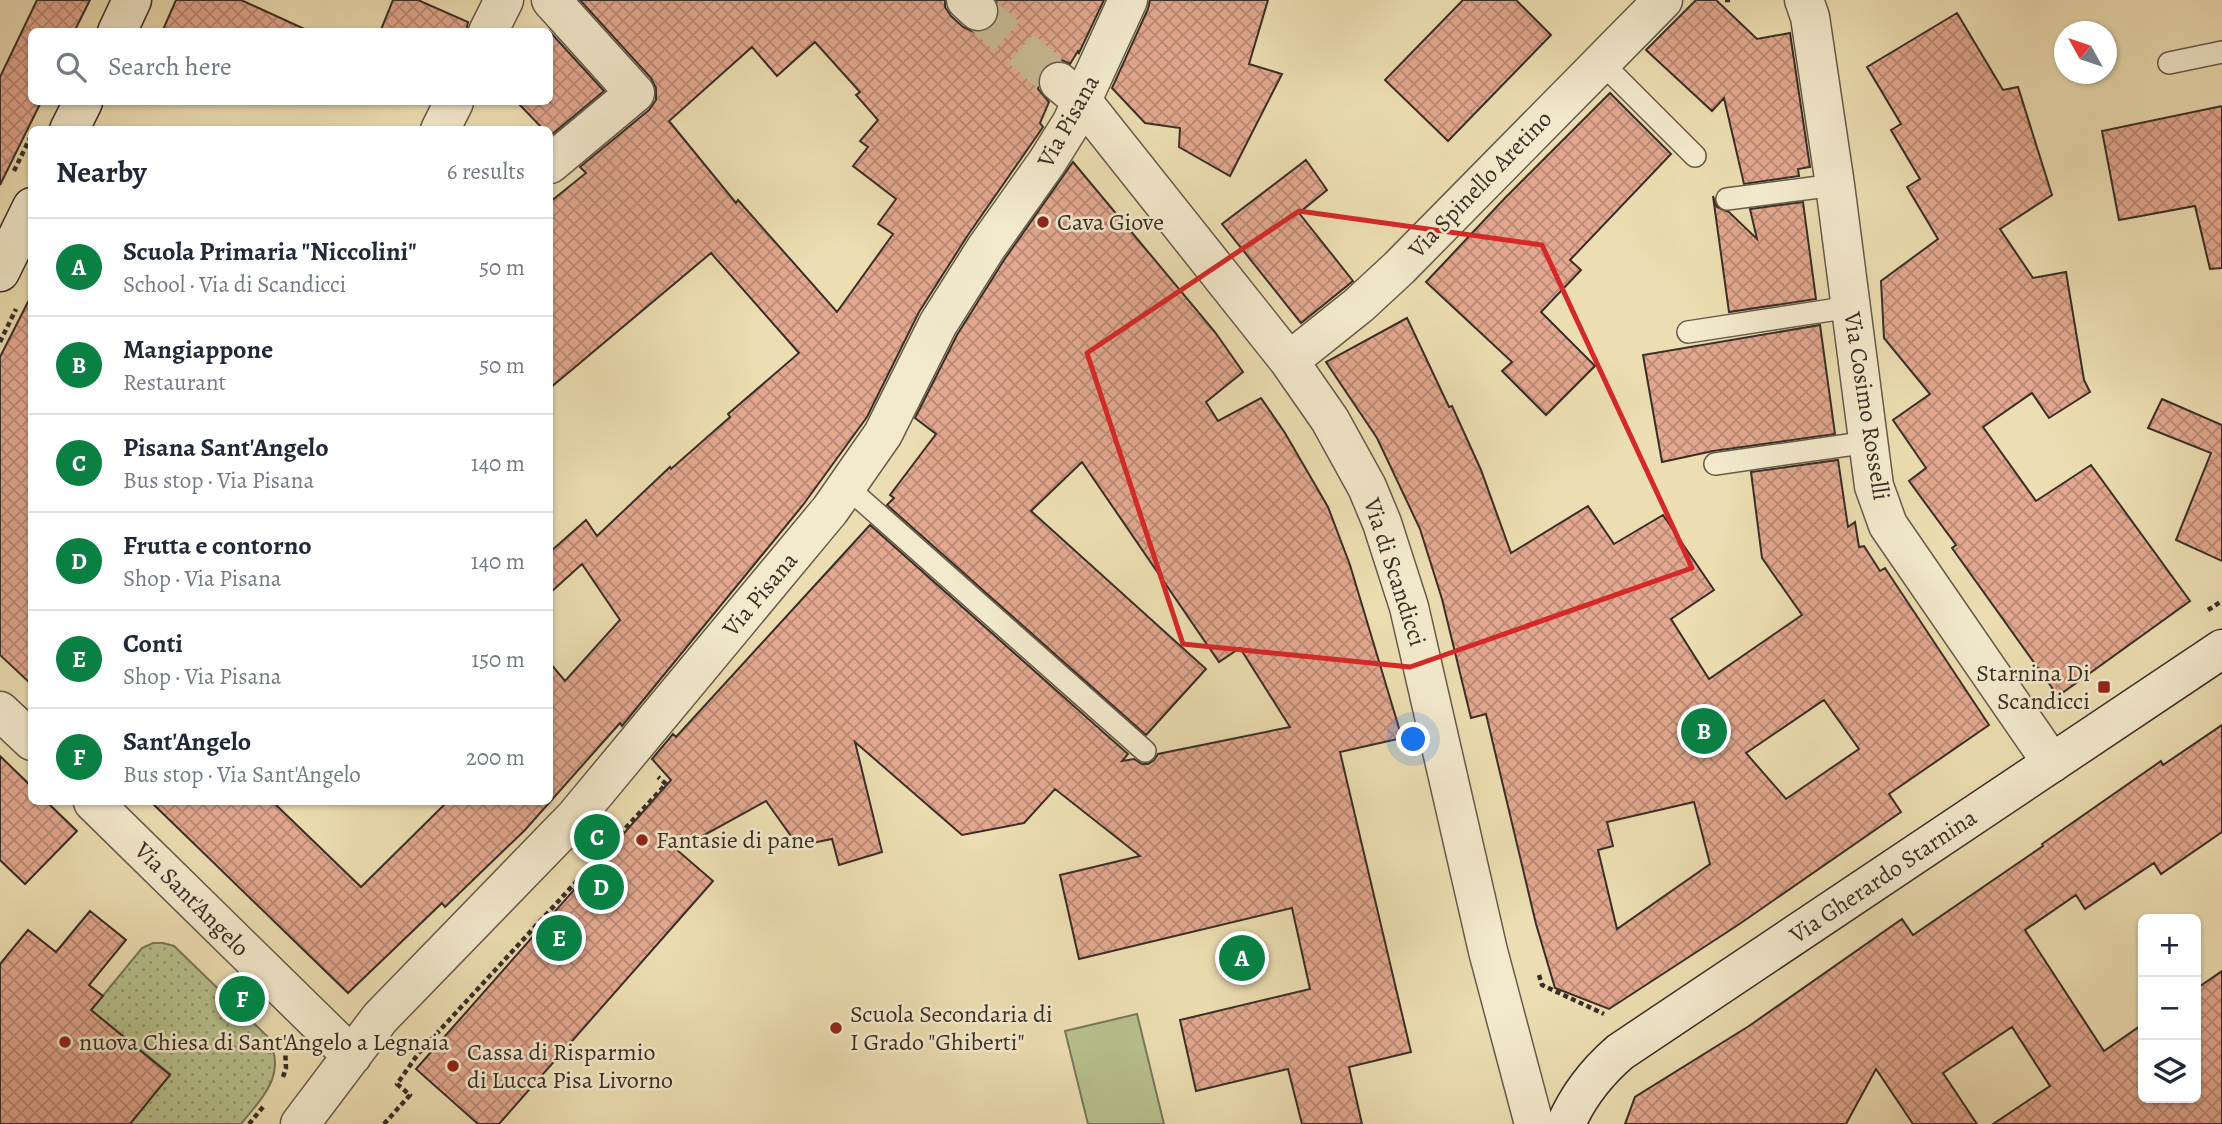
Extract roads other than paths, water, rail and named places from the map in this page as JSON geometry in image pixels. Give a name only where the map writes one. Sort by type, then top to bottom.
[{"type":"street","points":[[119,28],[132,0]]},
{"type":"street","points":[[490,28],[504,0]]},
{"type":"street","points":[[551,0],[635,93],[553,161]]},
{"type":"street","name":"Via Pisana","points":[[300,1124],[380,1018],[575,817],[847,487],[883,434],[945,313],[986,248],[1047,162],[1071,92],[1128,0]]},
{"type":"street","name":"Via Spinello Aretino","points":[[1289,361],[1359,305],[1663,0]]},
{"type":"street","name":"Via Cosimo Rosselli","points":[[1804,0],[1810,17],[1835,185],[1874,485],[1888,525],[2052,764]]},
{"type":"street","name":"Via di Scandicci","points":[[1071,92],[1289,361],[1349,452],[1367,487],[1394,558],[1421,654],[1488,950],[1534,1124]]},
{"type":"street","points":[[71,126],[82,105]]},
{"type":"street","points":[[442,126],[452,105]]},
{"type":"street","points":[[0,272],[21,193]]},
{"type":"street","name":"Via Gherardo Starnina","points":[[1566,1124],[1574,1106],[1596,1076],[1620,1052],[2222,649]]},
{"type":"street","points":[[0,711],[28,737]]},
{"type":"street","name":"Via Sant'Angelo","points":[[96,805],[352,1056]]},
{"type":"lane","points":[[2169,63],[2222,52]]},
{"type":"lane","points":[[1600,61],[1695,156]]},
{"type":"lane","points":[[1727,199],[1835,185]]},
{"type":"lane","points":[[1688,332],[1851,307]]},
{"type":"lane","points":[[1715,464],[1869,442]]},
{"type":"lane","points":[[847,487],[1145,751]]},
{"type":"tunnel","points":[[978,11],[1059,82]]},
{"type":"place","name":"Cava Giove","points":[[1043,222]]},
{"type":"place","name":"Starnina Di Scandicci","points":[[2104,687]]},
{"type":"place","name":"Mangiappone","points":[[1704,731]]},
{"type":"place","name":"Pisana Sant'Angelo","points":[[597,837]]},
{"type":"place","name":"Fantasie di pane","points":[[642,840]]},
{"type":"place","name":"Frutta e contorno","points":[[601,887]]},
{"type":"place","name":"Conti","points":[[559,938]]},
{"type":"place","name":"Scuola Primaria \"Niccolini\"","points":[[1242,958]]},
{"type":"place","name":"Sant'Angelo","points":[[242,999]]},
{"type":"place","name":"Scuola Secondaria di I Grado \"Ghiberti\"","points":[[836,1028]]},
{"type":"place","name":"nuova Chiesa di Sant'Angelo a Legnaia","points":[[65,1042]]},
{"type":"place","name":"Cassa di Risparmio di Lucca Pisa Livorno","points":[[453,1066]]}]
